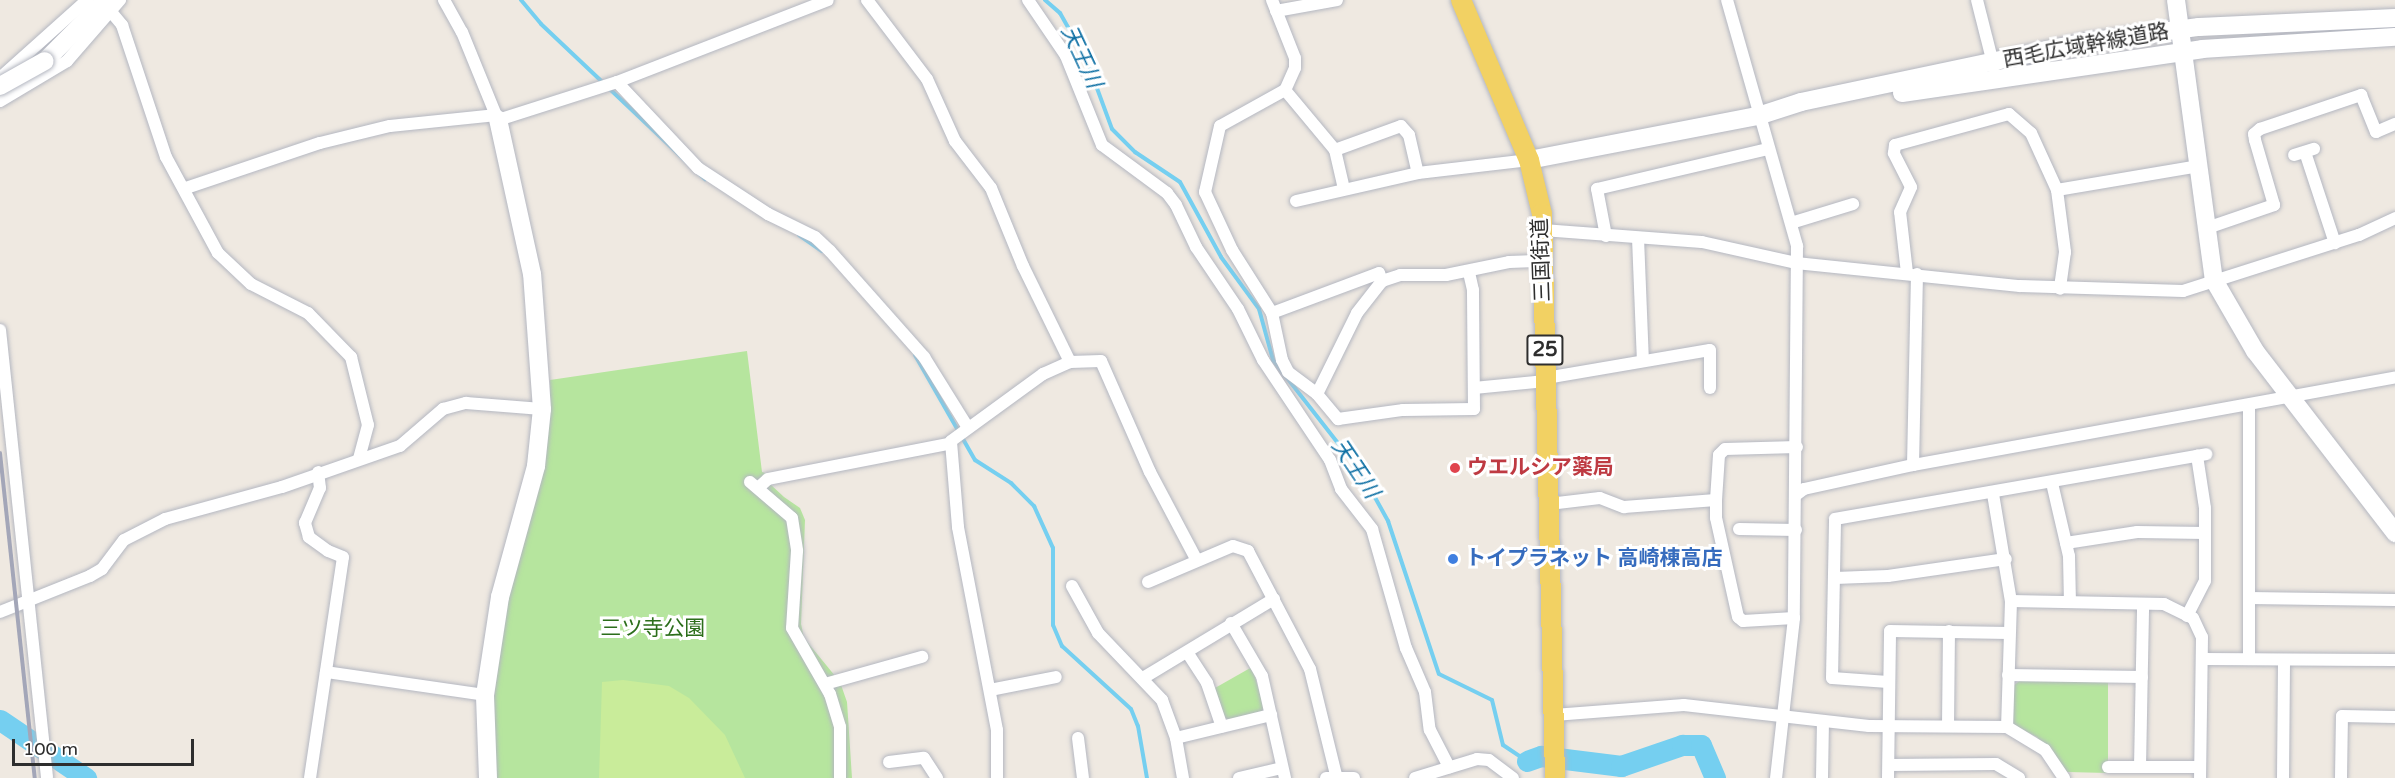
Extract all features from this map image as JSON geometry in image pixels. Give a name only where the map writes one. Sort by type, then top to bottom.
[{"type":"main road","name":"三国街道","points":[[1461,0],[1529,160],[1543,230],[1554,715]]},
{"type":"main road","name":"25","points":[[1554,715],[1555,764]]},
{"type":"street","points":[[0,78],[87,0]]},
{"type":"street","points":[[0,86],[45,61],[109,6],[120,0]]},
{"type":"street","points":[[444,0],[462,32],[497,118],[532,274],[542,409],[537,466],[500,597],[485,695],[488,778]]},
{"type":"street","points":[[186,188],[320,142],[390,126],[497,118],[617,82],[828,0]]},
{"type":"street","points":[[867,0],[927,79],[956,141],[991,188],[1023,266],[1070,362]]},
{"type":"street","points":[[1028,0],[1066,56],[1102,146],[1167,194],[1176,205],[1196,247],[1238,309],[1263,360],[1330,460],[1341,489],[1372,529],[1406,648],[1425,692],[1430,730],[1449,766]]},
{"type":"street","points":[[1337,0],[1274,5],[1295,58],[1295,68],[1285,90],[1220,126],[1205,192],[1232,250],[1272,313],[1282,360],[1288,372],[1317,394],[1338,420],[1403,410],[1474,409],[1473,290],[1469,272]]},
{"type":"street","points":[[1727,0],[1758,116],[1791,223],[1796,263],[1797,447],[1794,618],[1776,778]]},
{"type":"street","points":[[2176,0],[2214,280],[2255,351],[2395,533]]},
{"type":"street","points":[[1981,1],[1995,71]]},
{"type":"street","points":[[0,101],[39,81],[67,62],[109,6]]},
{"type":"street","points":[[109,6],[122,25],[166,157],[186,188],[223,261],[251,284],[308,313],[351,357],[368,425],[359,459]]},
{"type":"street","name":"西毛広域幹線道路","points":[[1995,71],[2086,42],[2181,29],[2395,18]]},
{"type":"street","name":"西毛広域幹線道路","points":[[1529,160],[1758,116],[1782,109],[1995,71],[2183,51],[2395,37]]},
{"type":"street","points":[[23,57],[39,81]]},
{"type":"street","points":[[617,82],[672,145],[706,174],[768,214],[815,237],[830,251],[924,357],[967,426]]},
{"type":"street","points":[[1285,90],[1335,150],[1344,188]]},
{"type":"street","points":[[2207,228],[2274,205],[2255,140],[2254,134],[2260,129],[2361,95],[2376,132],[2395,124]]},
{"type":"street","points":[[1913,465],[1912,273],[1900,212],[1911,187],[1894,153],[1894,145],[2013,115],[2031,133],[2057,189],[2065,252],[2060,289]]},
{"type":"street","points":[[1335,150],[1401,126],[1409,135],[1418,173]]},
{"type":"street","points":[[1606,236],[1597,189],[1768,149]]},
{"type":"street","points":[[2304,152],[2336,243]]},
{"type":"street","points":[[1296,201],[1344,188],[1418,173],[1529,160]]},
{"type":"street","points":[[2057,189],[2199,166]]},
{"type":"street","points":[[1791,223],[1853,204]]},
{"type":"street","points":[[1543,230],[1741,248],[1796,263],[2060,289],[2190,291],[2214,280],[2336,243],[2395,218]]},
{"type":"street","points":[[1638,238],[1643,361]]},
{"type":"street","points":[[1317,394],[1357,313],[1382,281],[1400,274],[1469,272],[1509,262],[1543,261]]},
{"type":"street","points":[[1272,313],[1379,273],[1382,281]]},
{"type":"street","points":[[0,330],[46,772]]},
{"type":"street","points":[[1474,388],[1546,380],[1710,350],[1710,388]]},
{"type":"street","points":[[840,778],[840,727],[825,684],[792,628],[797,551],[792,518],[754,485],[768,478],[948,444],[967,426],[1028,382],[1070,362],[1101,361],[1150,471],[1196,559]]},
{"type":"street","points":[[1796,495],[1804,489],[1913,465],[2249,406],[2289,396],[2395,377]]},
{"type":"street","points":[[0,612],[28,603],[102,569],[124,540],[165,519],[282,487],[318,472],[400,446],[443,409],[452,406],[542,409]]},
{"type":"street","points":[[2249,406],[2249,659]]},
{"type":"street","points":[[948,444],[958,527],[997,730],[997,778]]},
{"type":"street","points":[[1794,618],[1743,621],[1738,617],[1716,518],[1716,500],[1719,455],[1725,448],[1797,447]]},
{"type":"street","points":[[1888,682],[1832,678],[1835,519],[1941,499],[1993,494],[2202,455],[2205,581],[2187,615]]},
{"type":"street","points":[[310,778],[343,556],[328,551],[309,537],[305,523],[320,488],[318,472]]},
{"type":"street","points":[[2052,483],[2066,543],[2070,602]]},
{"type":"street","points":[[1993,494],[2006,559],[2011,601],[2007,727]]},
{"type":"street","points":[[1549,504],[1600,498],[1624,507],[1716,500]]},
{"type":"street","points":[[1739,529],[1796,530]]},
{"type":"street","points":[[2066,543],[2137,532],[2205,533]]},
{"type":"street","points":[[1148,582],[1196,559],[1233,546],[1244,547],[1274,598],[1310,669],[1331,777],[1354,778]]},
{"type":"street","points":[[1835,578],[1888,576],[2006,559]]},
{"type":"street","points":[[1072,586],[1098,633],[1115,655],[1143,678],[1162,700],[1176,738],[1183,778]]},
{"type":"street","points":[[1143,678],[1274,598]]},
{"type":"street","points":[[2249,598],[2395,600]]},
{"type":"street","points":[[2011,601],[2144,604],[2175,608],[2187,615],[2202,637],[2200,773],[2108,766]]},
{"type":"street","points":[[2140,767],[2144,604]]},
{"type":"street","points":[[1231,623],[1258,669],[1284,773],[1239,778]]},
{"type":"street","points":[[1888,778],[1890,631],[2009,633]]},
{"type":"street","points":[[1947,726],[1948,631]]},
{"type":"street","points":[[1187,652],[1208,683],[1222,727]]},
{"type":"street","points":[[825,684],[922,657]]},
{"type":"street","points":[[2203,659],[2395,660]]},
{"type":"street","points":[[2283,778],[2284,660]]},
{"type":"street","points":[[326,672],[485,695]]},
{"type":"street","points":[[2008,675],[2142,677]]},
{"type":"street","points":[[990,690],[1056,677]]},
{"type":"street","points":[[1554,715],[1684,705],[1889,726],[2007,727],[2045,750],[2064,778]]},
{"type":"street","points":[[1176,738],[1271,715]]},
{"type":"street","points":[[2341,778],[2342,716],[2395,717]]},
{"type":"street","points":[[1822,778],[1823,721]]},
{"type":"street","points":[[1078,738],[1083,778]]},
{"type":"street","points":[[889,762],[924,758],[937,778]]},
{"type":"street","points":[[1415,778],[1449,766],[1489,760],[1513,778]]},
{"type":"street","points":[[1889,765],[1996,764],[2019,778]]},
{"type":"green space","name":"三ツ寺公園","points":[[747,351],[762,472],[768,474],[770,484],[800,508],[805,520],[801,624],[804,638],[840,682],[847,702],[852,778],[494,778],[492,714],[504,620],[550,411],[550,380]]},
{"type":"green space","points":[[1252,667],[1264,707],[1262,712],[1229,720],[1224,717],[1215,688]]},
{"type":"green space","points":[[2022,679],[2108,681],[2108,773],[2067,772],[2037,737],[2013,725],[2013,686]]},
{"type":"green space","points":[[623,680],[669,686],[689,698],[725,735],[745,778],[599,778],[602,682]]},
{"type":"waterway","points":[[521,0],[541,24],[705,179]]},
{"type":"waterway","name":"天王川","points":[[1045,0],[1060,13],[1087,61],[1112,129],[1135,152],[1180,182],[1221,257],[1259,309],[1273,360],[1362,474],[1388,521],[1439,674],[1492,700],[1503,745],[1527,761]]},
{"type":"waterway","points":[[799,235],[822,251]]},
{"type":"waterway","points":[[915,355],[975,460],[1011,483],[1034,506],[1053,548],[1053,625],[1062,646],[1131,709],[1138,726],[1147,778]]},
{"type":"waterway","points":[[0,720],[86,778]]},
{"type":"waterway","name":"天王川","points":[[1527,761],[1541,756],[1621,766],[1682,745],[1701,745],[1715,778]]},
{"type":"railway","points":[[0,453],[35,778]]},
{"type":"place","name":"ウエルシア薬局","points":[[1455,468]]},
{"type":"place","name":"トイプラネット 高崎棟高店","points":[[1453,559]]}]
